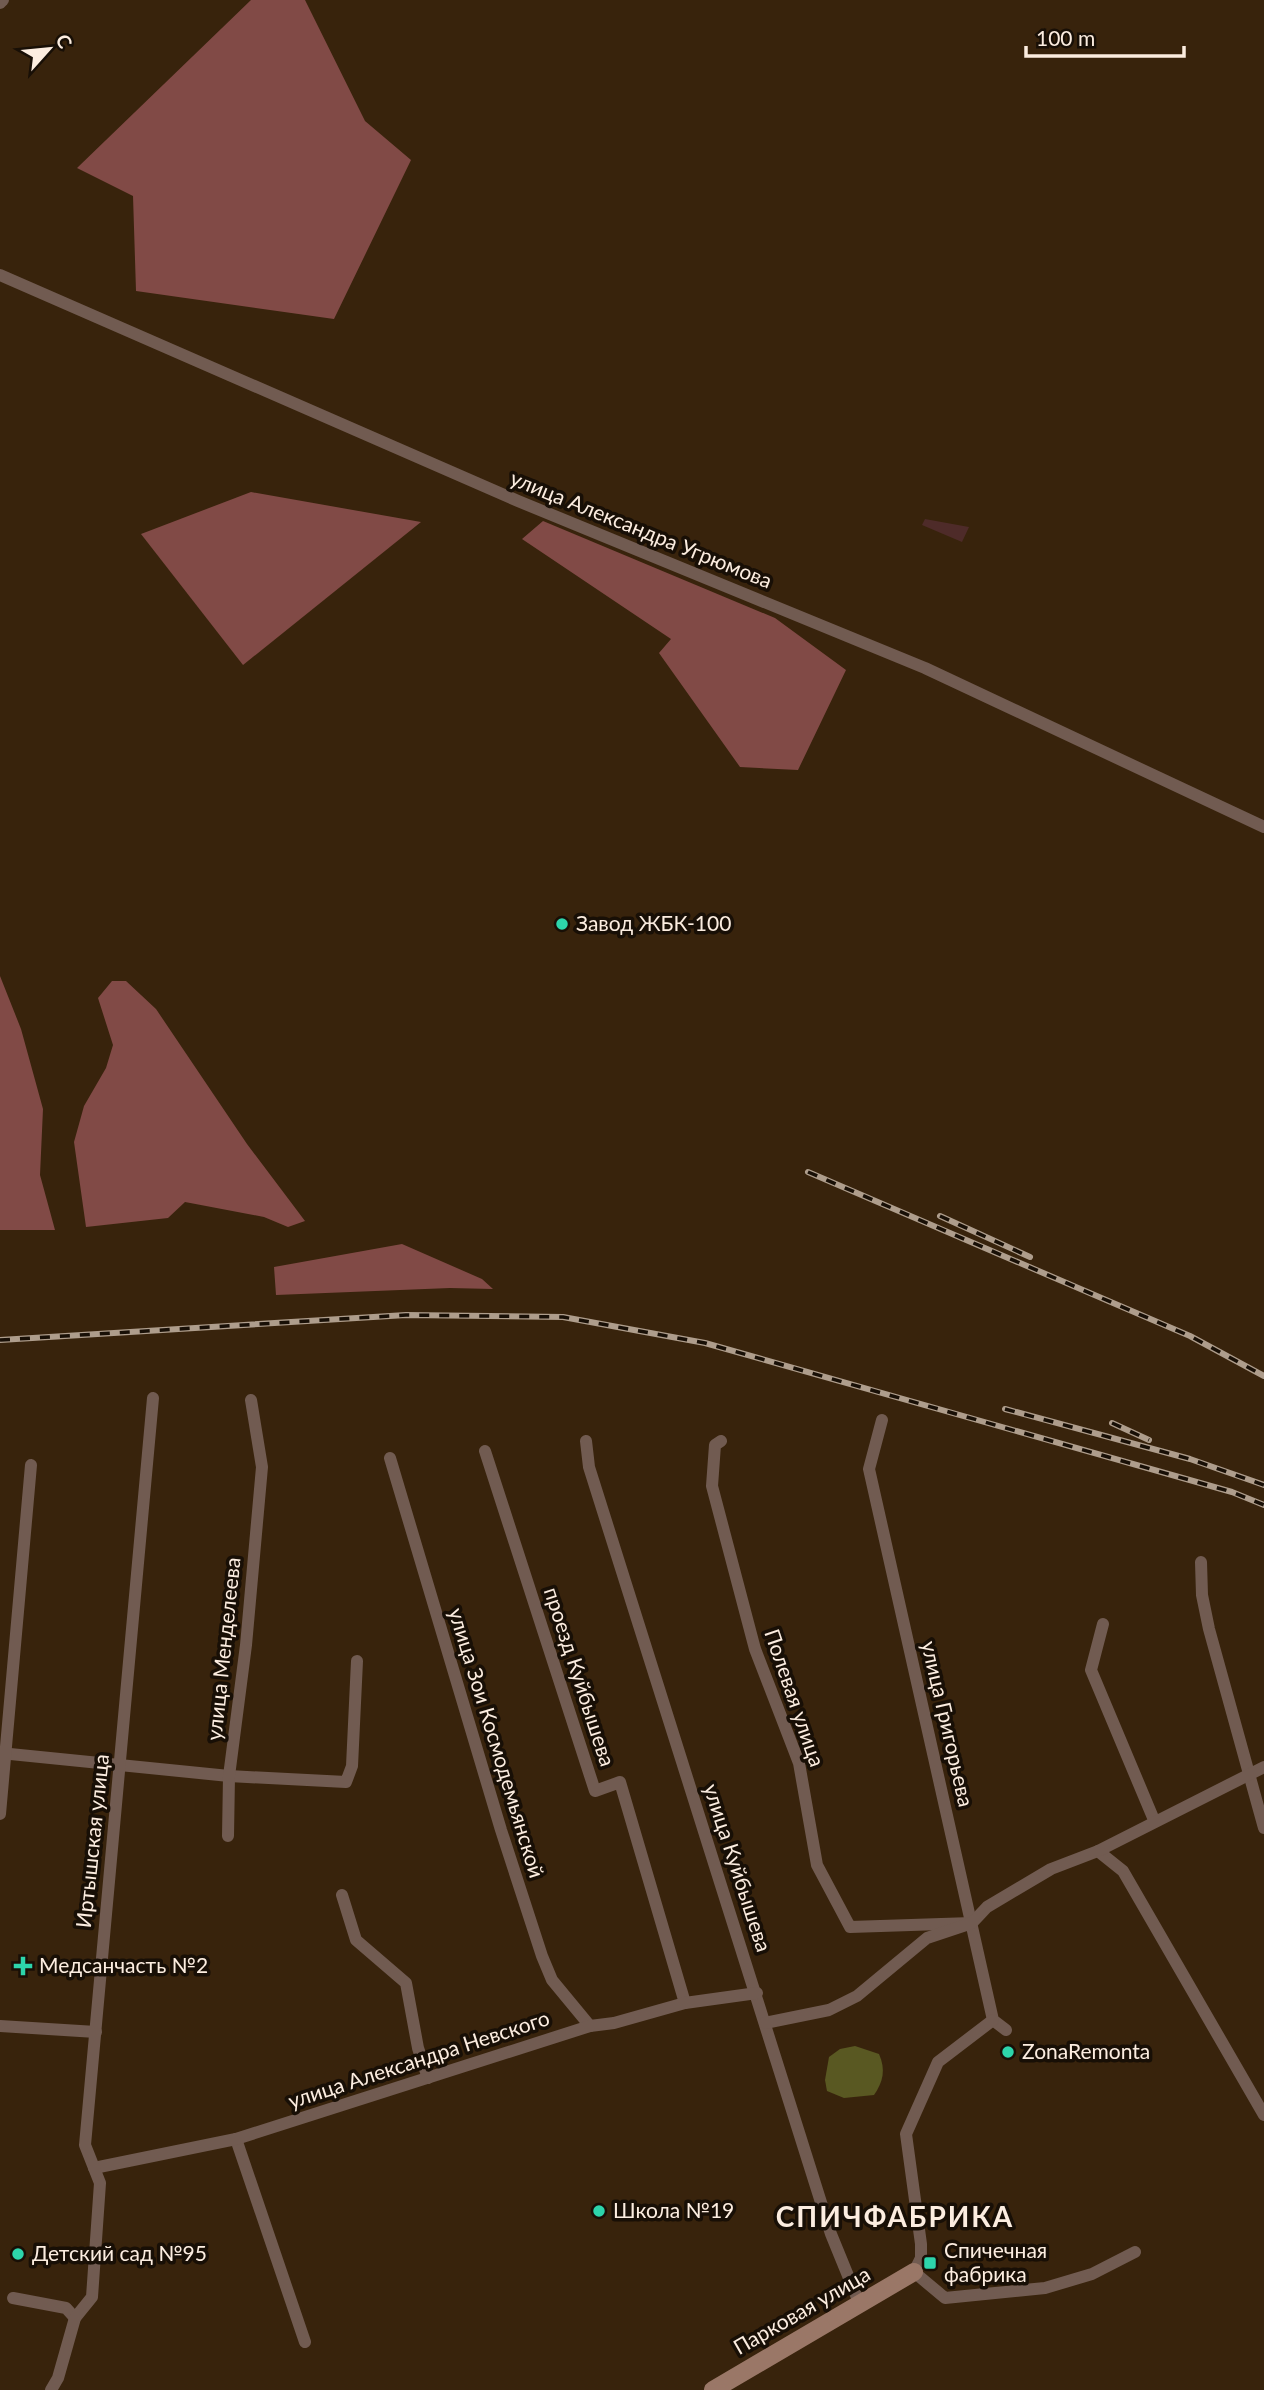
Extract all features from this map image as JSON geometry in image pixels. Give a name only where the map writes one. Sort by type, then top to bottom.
[{"type":"street","name":"улица Александра Угрюмова","points":[[0,275],[509,497],[925,668],[1264,827]]},
{"type":"street","name":"улица Менделеева","points":[[228,1836],[229,1776],[246,1645],[262,1467],[251,1400]]},
{"type":"street","name":"Иртышская улица","points":[[51,2390],[58,2378],[75,2318],[92,2297],[100,2183],[85,2145],[152,1404]]},
{"type":"street","name":"улица Григорьева","points":[[882,1420],[869,1469],[892,1583],[993,2020]]},
{"type":"street","name":"улица Куйбышева","points":[[586,1441],[589,1467],[831,2234],[860,2305]]},
{"type":"street","name":"Полевая улица","points":[[720,1441],[712,1452],[712,1486],[755,1649],[799,1763],[817,1866],[836,1905],[850,1927],[972,1923]]},
{"type":"street","name":"проезд Куйбышева","points":[[485,1451],[595,1791],[620,1782],[685,2003]]},
{"type":"street","name":"улица Зои Космодемьянской","points":[[390,1458],[501,1830],[542,1956],[552,1980],[590,2026]]},
{"type":"street","points":[[0,1814],[3,1754],[31,1465]]},
{"type":"street","points":[[1201,1562],[1202,1595],[1209,1629],[1264,1828]]},
{"type":"street","points":[[1103,1624],[1091,1670],[1154,1820]]},
{"type":"street","points":[[3,1754],[229,1776],[346,1782],[352,1766],[357,1661]]},
{"type":"street","points":[[765,2023],[829,2010],[857,1996],[927,1938],[972,1923],[987,1907],[1051,1869],[1098,1851],[1154,1820],[1264,1767]]},
{"type":"street","points":[[1098,1851],[1123,1871],[1264,2115]]},
{"type":"street","points":[[342,1895],[356,1940],[406,1983],[418,2048],[428,2078]]},
{"type":"street","name":"улица Александра Невского","points":[[94,2168],[236,2138],[590,2026],[614,2023],[685,2003],[757,1993]]},
{"type":"street","points":[[1006,2030],[993,2020],[937,2062],[906,2134],[921,2244],[921,2258],[914,2272],[945,2298],[1045,2288],[1092,2274],[1135,2252]]},
{"type":"street","points":[[0,2026],[96,2032]]},
{"type":"street","points":[[236,2138],[305,2342]]},
{"type":"street","name":"Парковая улица","points":[[713,2390],[914,2272]]},
{"type":"street","points":[[13,2298],[66,2308],[75,2318]]},
{"type":"shaded area","points":[[251,0],[305,0],[365,121],[411,160],[334,319],[136,291],[133,196],[77,168]]},
{"type":"shaded area","points":[[251,492],[421,522],[243,665],[141,534]]},
{"type":"shaded area","points":[[925,519],[969,527],[962,542],[922,525]]},
{"type":"shaded area","points":[[543,521],[775,618],[846,670],[798,770],[740,767],[659,653],[671,639],[522,539]]},
{"type":"shaded area","points":[[0,976],[21,1029],[43,1109],[40,1175],[55,1230],[0,1230]]},
{"type":"shaded area","points":[[112,981],[126,981],[156,1009],[247,1144],[305,1221],[288,1227],[264,1217],[185,1202],[168,1218],[86,1227],[74,1142],[84,1106],[106,1068],[113,1045],[98,998]]},
{"type":"shaded area","points":[[402,1244],[482,1279],[493,1289],[450,1288],[276,1295],[274,1267]]},
{"type":"shaded area","points":[[855,2046],[879,2054],[883,2076],[874,2095],[844,2098],[827,2091],[825,2080],[829,2057],[840,2049]]},
{"type":"railway","points":[[808,1172],[1190,1336],[1264,1376]]},
{"type":"railway","points":[[940,1216],[1030,1257]]},
{"type":"railway","points":[[0,1340],[406,1315],[563,1317],[705,1343],[1232,1492],[1264,1505]]},
{"type":"railway","points":[[1005,1409],[1190,1459],[1264,1485]]},
{"type":"railway","points":[[1112,1423],[1149,1440]]},
{"type":"place","name":"Завод ЖБК-100","points":[[562,924]]},
{"type":"place","name":"Медсанчасть №2","points":[[23,1966]]},
{"type":"place","name":"ZonaRemonta","points":[[1008,2052]]},
{"type":"place","name":"Школа №19","points":[[599,2211]]},
{"type":"place","name":"Детский сад №95","points":[[18,2254]]},
{"type":"place","name":"Спичечная фабрика","points":[[930,2263]]},
{"type":"district","name":"СПИЧФАБРИКА","points":[[895,2217]]}]
